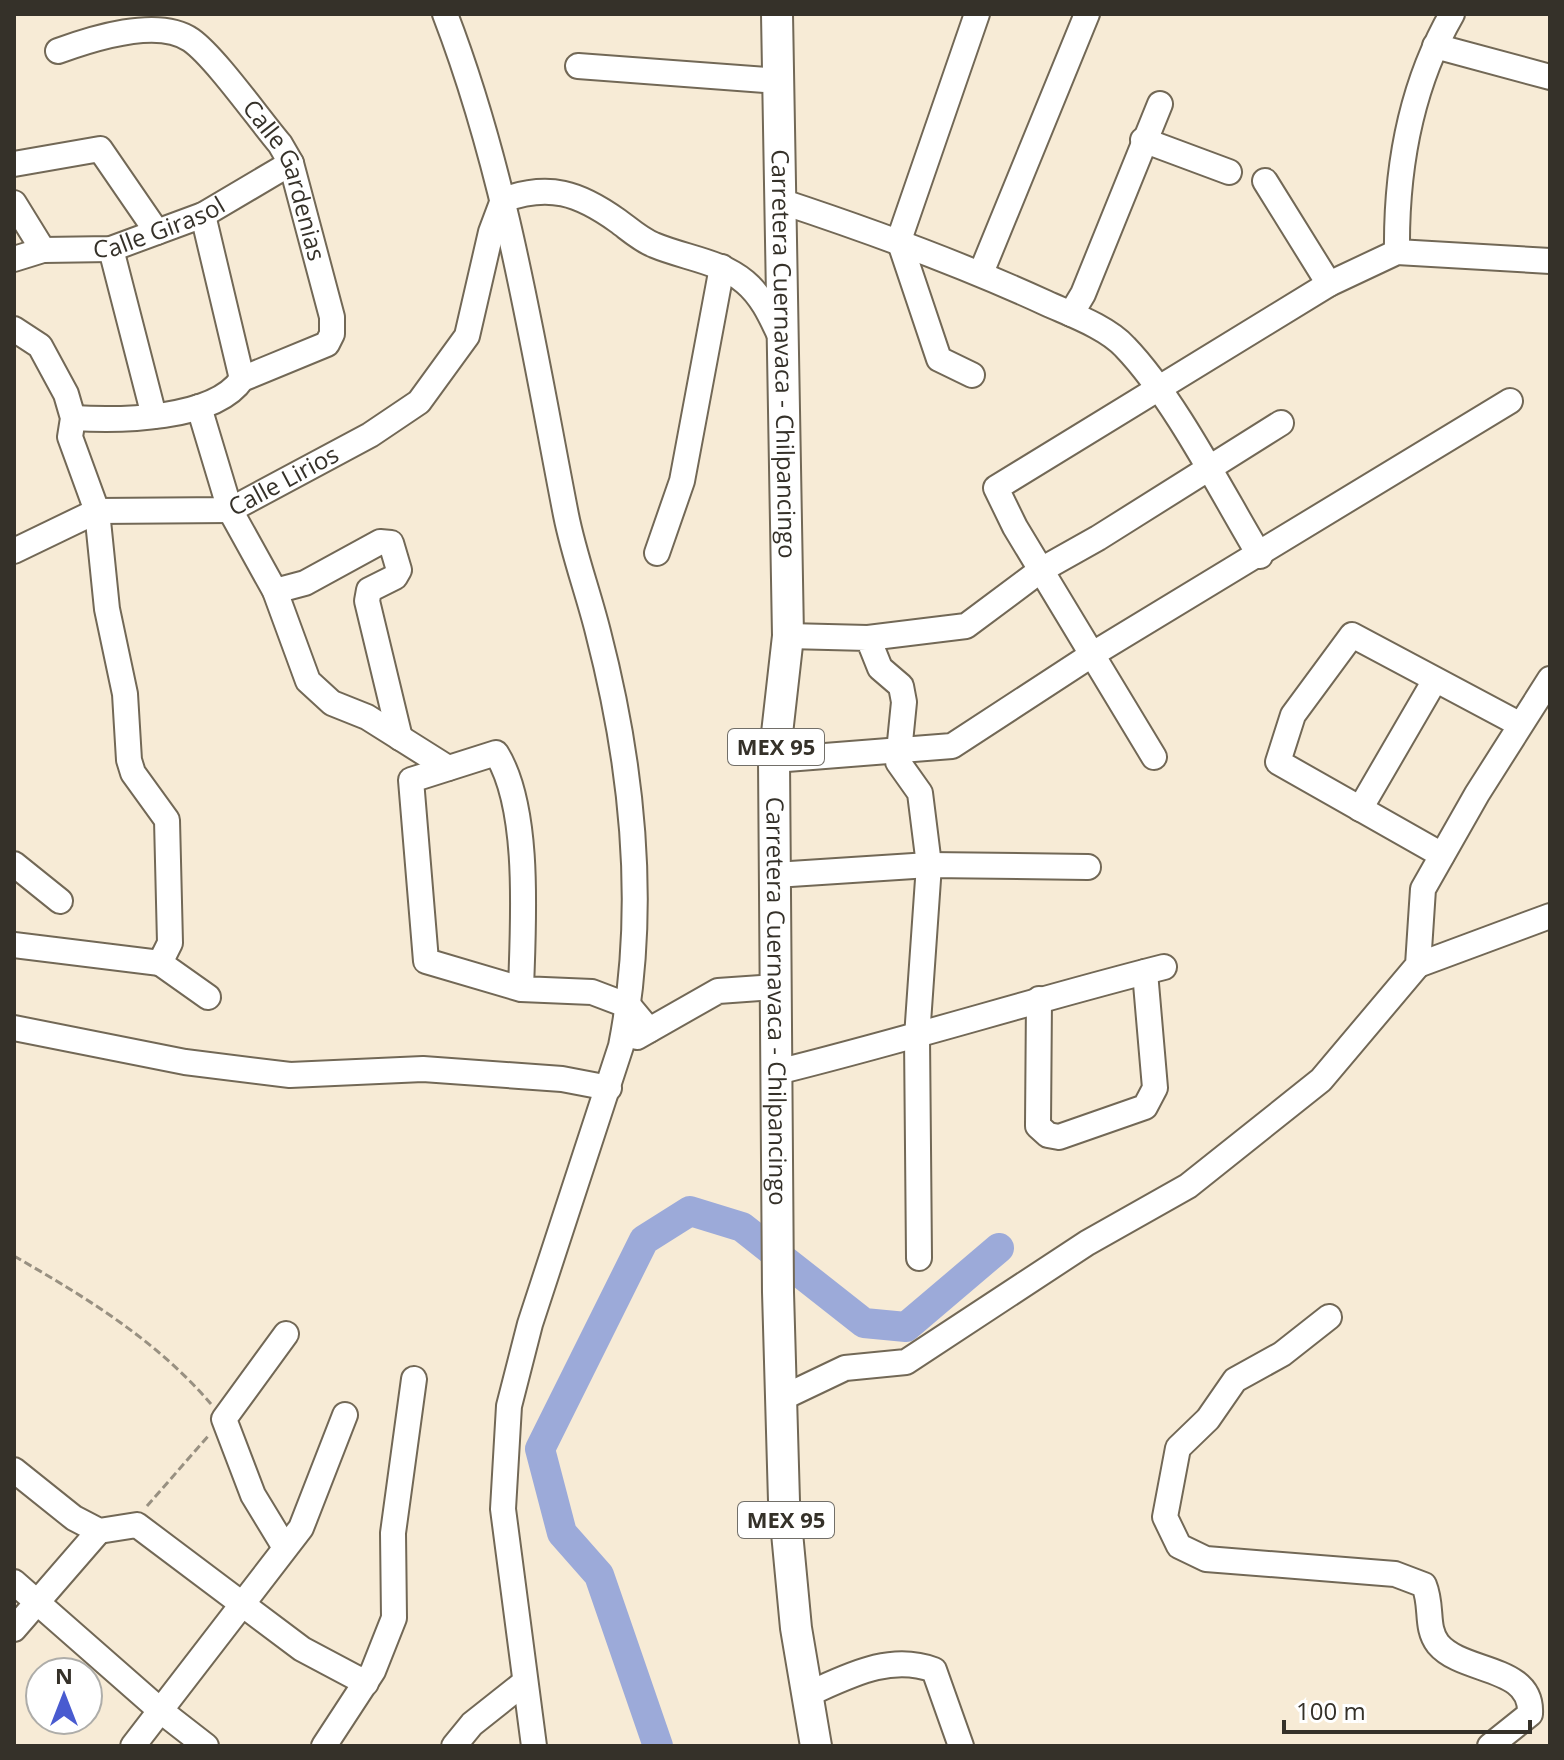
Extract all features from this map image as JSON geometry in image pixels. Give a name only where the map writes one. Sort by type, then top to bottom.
[{"type":"main road","name":"Carretera Cuernavaca - Chilpancingo","points":[[777,14],[788,636],[774,760],[780,1220],[778,1292],[784,1501],[806,1695],[816,1746]]},
{"type":"street","points":[[445,14],[503,200],[572,547],[598,632],[627,771],[637,875],[629,1006],[621,1046],[530,1324],[509,1406],[503,1509],[534,1746]]},
{"type":"street","points":[[972,375],[939,359],[899,240],[977,14]]},
{"type":"street","points":[[981,273],[1087,14]]},
{"type":"street","points":[[1397,252],[1396,191],[1417,90],[1452,14]]},
{"type":"street","name":"Calle Gardenias","points":[[58,51],[109,33],[164,32],[189,39],[280,144],[291,163],[332,317],[332,334],[327,344],[242,379]]},
{"type":"street","points":[[1435,46],[1550,77]]},
{"type":"street","points":[[578,66],[779,81]]},
{"type":"street","points":[[1071,314],[1083,294],[1160,104]]},
{"type":"street","points":[[1143,140],[1229,172]]},
{"type":"street","points":[[14,164],[100,149],[157,232]]},
{"type":"street","name":"Calle Girasol","points":[[14,259],[43,250],[111,249],[203,215],[291,163]]},
{"type":"street","points":[[1265,181],[1329,284]]},
{"type":"street","points":[[503,200],[530,190],[561,191],[605,212],[651,244],[722,267],[746,283],[765,305],[783,342]]},
{"type":"street","name":"Calle Lirios","points":[[97,511],[230,510],[370,435],[419,402],[467,336],[491,232],[503,200]]},
{"type":"street","points":[[14,203],[43,250]]},
{"type":"street","points":[[780,211],[899,240],[1071,314],[1124,344],[1159,391],[1260,556]]},
{"type":"street","points":[[73,418],[154,416],[199,407],[236,388],[242,379],[203,215]]},
{"type":"street","points":[[111,249],[154,416]]},
{"type":"street","points":[[1154,757],[1041,570],[996,488],[1159,391],[1329,284],[1397,252],[1550,261]]},
{"type":"street","points":[[657,553],[682,481],[722,267]]},
{"type":"street","points":[[14,329],[40,346],[66,394],[73,418],[70,437],[97,511],[107,609],[125,694],[129,760],[133,773],[167,820],[170,943],[160,963]]},
{"type":"street","points":[[774,760],[952,746],[1093,654],[1260,556],[1510,401]]},
{"type":"street","points":[[199,407],[230,510],[275,591],[308,681],[317,691],[448,768]]},
{"type":"street","points":[[788,636],[868,638],[966,626],[1041,570],[1281,423]]},
{"type":"street","points":[[14,551],[97,511]]},
{"type":"street","points":[[275,591],[305,583],[380,542],[391,543],[399,570],[395,577],[369,590],[367,601],[400,738]]},
{"type":"street","points":[[1442,855],[1278,762],[1293,715],[1352,635],[1519,724]]},
{"type":"street","points":[[868,638],[880,668],[901,686],[904,702],[898,762],[920,793],[929,865],[917,1037],[919,1258]]},
{"type":"street","points":[[1418,965],[1423,889],[1519,724],[1550,679]]},
{"type":"street","points":[[1360,809],[1435,680]]},
{"type":"street","points":[[521,989],[522,867],[515,802],[506,768],[496,753],[411,780],[426,961],[521,989],[592,992],[629,1006],[649,1030]]},
{"type":"street","points":[[14,864],[60,901]]},
{"type":"street","points":[[775,875],[929,865],[1088,867]]},
{"type":"street","points":[[782,1398],[845,1368],[906,1362],[1087,1243],[1188,1186],[1321,1080],[1418,965],[1550,916]]},
{"type":"street","points":[[14,945],[160,963],[208,997]]},
{"type":"street","points":[[777,1072],[917,1037],[1039,999],[1154,969],[1155,1088],[1145,1107],[1059,1137],[1048,1135],[1038,1126],[1039,999]]},
{"type":"street","points":[[621,1046],[718,991],[775,987]]},
{"type":"street","points":[[14,1028],[185,1062],[290,1075],[423,1069],[562,1079],[609,1088]]},
{"type":"street","points":[[1329,1317],[1282,1354],[1235,1380],[1208,1419],[1178,1448],[1165,1517],[1179,1546],[1206,1559],[1395,1574],[1424,1585],[1431,1602],[1430,1631],[1441,1647],[1523,1686],[1531,1699],[1530,1714],[1490,1746]]},
{"type":"street","points":[[284,1546],[253,1495],[224,1419],[286,1334]]},
{"type":"street","points":[[324,1746],[366,1683],[394,1618],[393,1533],[414,1379]]},
{"type":"street","points":[[133,1746],[284,1546],[301,1528],[345,1415]]},
{"type":"street","points":[[14,1470],[74,1518],[99,1531],[137,1525],[302,1649],[366,1683]]},
{"type":"street","points":[[14,1629],[99,1531]]},
{"type":"street","points":[[14,1582],[161,1711],[206,1746]]},
{"type":"street","points":[[806,1695],[871,1666],[917,1664],[934,1670],[961,1746]]},
{"type":"street","points":[[454,1746],[472,1724],[525,1682]]},
{"type":"path","points":[[14,1256],[130,1327],[183,1371],[224,1419],[150,1500],[137,1525]]},
{"type":"waterway","points":[[658,1746],[599,1575],[562,1533],[540,1449],[644,1240],[690,1211],[742,1227],[864,1323],[906,1327],[999,1248]]}]
